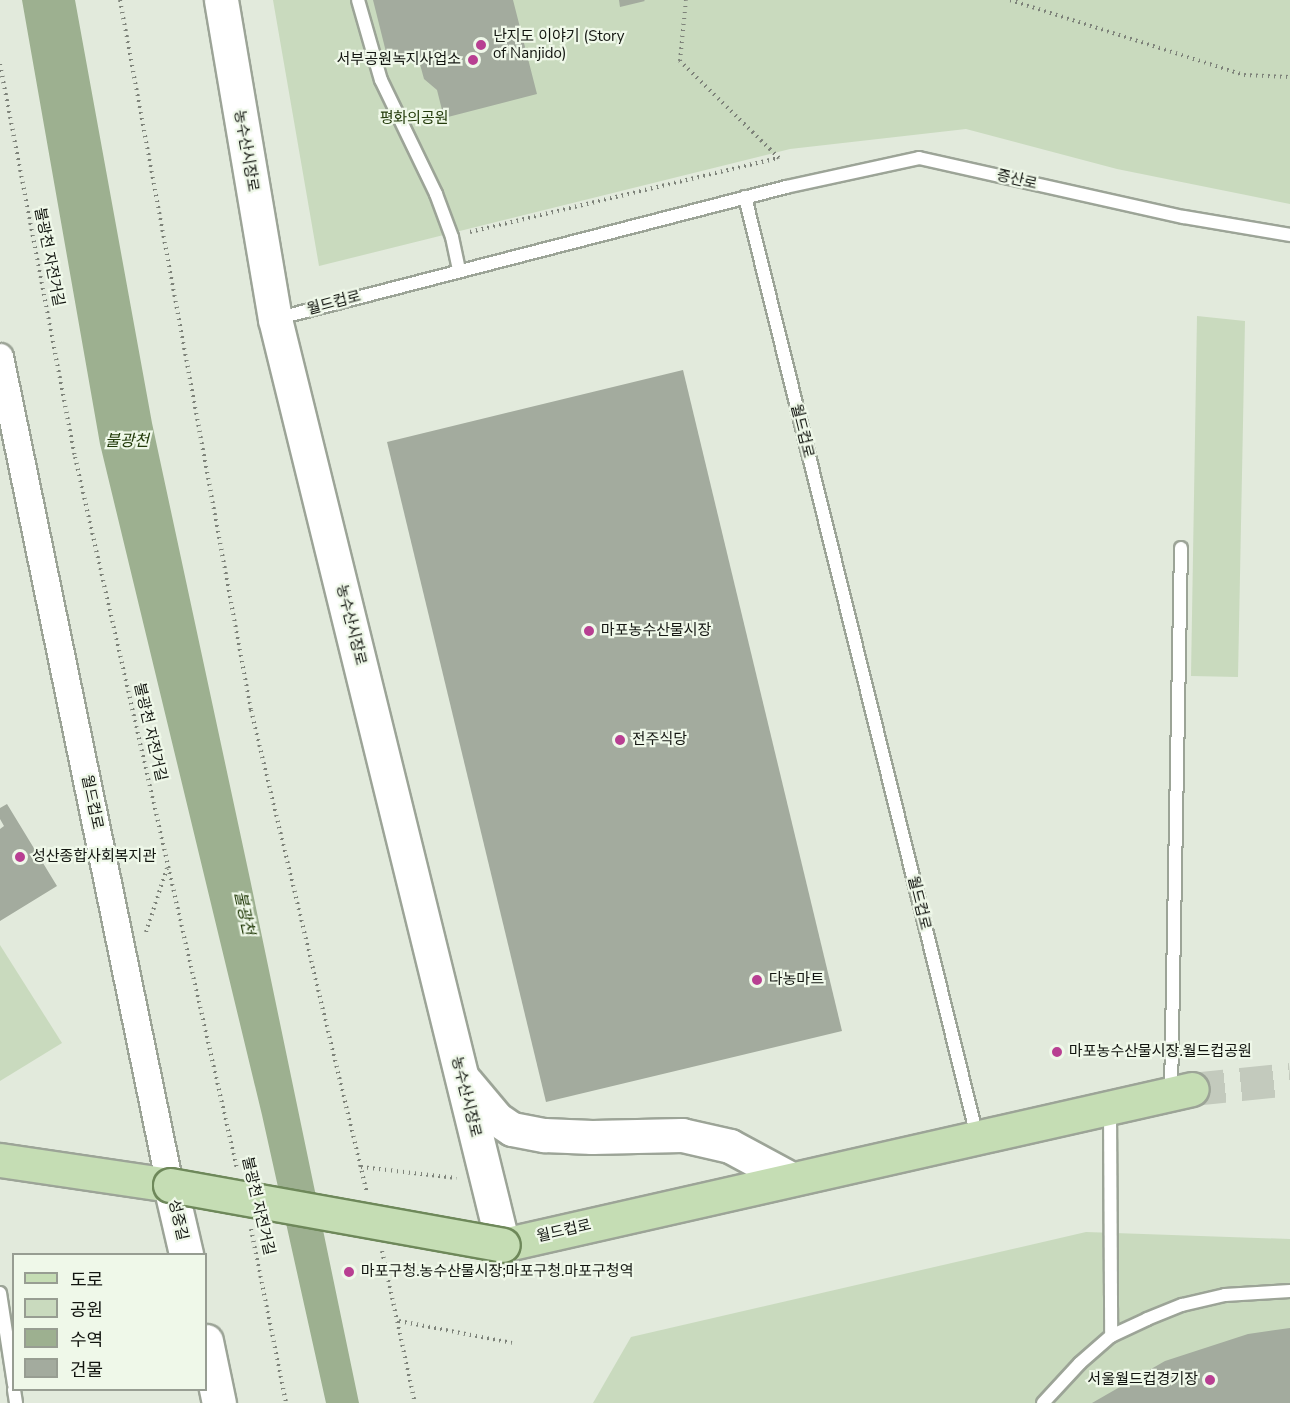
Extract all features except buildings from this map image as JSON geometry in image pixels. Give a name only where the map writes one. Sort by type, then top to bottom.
[{"type":"main road","name":"농수산시장로","points":[[221,0],[275,319],[503,1245]]},
{"type":"main road","points":[[460,1074],[497,1119],[512,1129],[544,1135],[592,1137],[682,1135],[729,1146],[791,1179]]},
{"type":"main road","name":"월드컵로","points":[[503,1245],[1182,1091]]},
{"type":"main road","points":[[0,1160],[170,1185],[503,1245]]},
{"type":"main road","name":"성중길","points":[[170,1185],[186,1253]]},
{"type":"main road","points":[[207,1346],[219,1403]]},
{"type":"street","name":"월드컵로","points":[[0,357],[170,1185]]},
{"type":"lane","points":[[358,0],[381,80],[436,194],[452,237],[459,269]]},
{"type":"lane","name":"증산로","points":[[745,197],[919,158],[1184,217],[1290,236]]},
{"type":"lane","name":"월드컵로","points":[[275,319],[459,269],[745,197],[977,1136]]},
{"type":"lane","points":[[1181,548],[1182,1091]]},
{"type":"lane","points":[[1110,1106],[1111,1336]]},
{"type":"lane","points":[[1043,1403],[1080,1363],[1111,1336],[1182,1305],[1225,1295],[1290,1291]]},
{"type":"lane","points":[[0,1293],[12,1372]]},
{"type":"path","points":[[120,0],[251,710],[369,1200]]},
{"type":"path","points":[[452,237],[779,158],[680,61],[686,0]]},
{"type":"path","points":[[1010,0],[1244,75],[1290,77]]},
{"type":"path","name":"불광천 자전거길","points":[[0,64],[75,457],[239,1178]]},
{"type":"path","points":[[143,940],[168,867]]},
{"type":"path","points":[[362,1167],[487,1182]]},
{"type":"path","name":"불광천 자전거길","points":[[250,1224],[286,1403]]},
{"type":"path","points":[[380,1244],[415,1403]]},
{"type":"path","points":[[399,1322],[512,1343]]},
{"type":"green space","name":"평화의공원","points":[[273,0],[1290,0],[1290,204],[1117,169],[966,129],[790,149],[319,266]]},
{"type":"green space","points":[[1197,316],[1245,321],[1238,677],[1191,676]]},
{"type":"green space","points":[[0,945],[62,1043],[0,1081]]},
{"type":"green space","points":[[1086,1232],[1290,1239],[1290,1403],[593,1403],[631,1337]]},
{"type":"water","name":"불광천","points":[[22,0],[75,0],[152,423],[359,1403],[326,1403],[262,1115],[100,444]]},
{"type":"tunnel","points":[[1192,1089],[1290,1079]]},
{"type":"place","name":"난지도 이야기 (Story of Nanjido)","points":[[481,45]]},
{"type":"place","name":"서부공원녹지사업소","points":[[473,60]]},
{"type":"place","name":"마포농수산물시장","points":[[589,631]]},
{"type":"place","name":"전주식당","points":[[620,740]]},
{"type":"place","name":"성산종합사회복지관","points":[[20,857]]},
{"type":"place","name":"다농마트","points":[[757,980]]},
{"type":"place","name":"마포농수산물시장.월드컵공원","points":[[1057,1052]]},
{"type":"place","name":"마포구청.농수산물시장;마포구청.마포구청역","points":[[349,1272]]},
{"type":"place","name":"서울월드컵경기장","points":[[1210,1380]]}]
